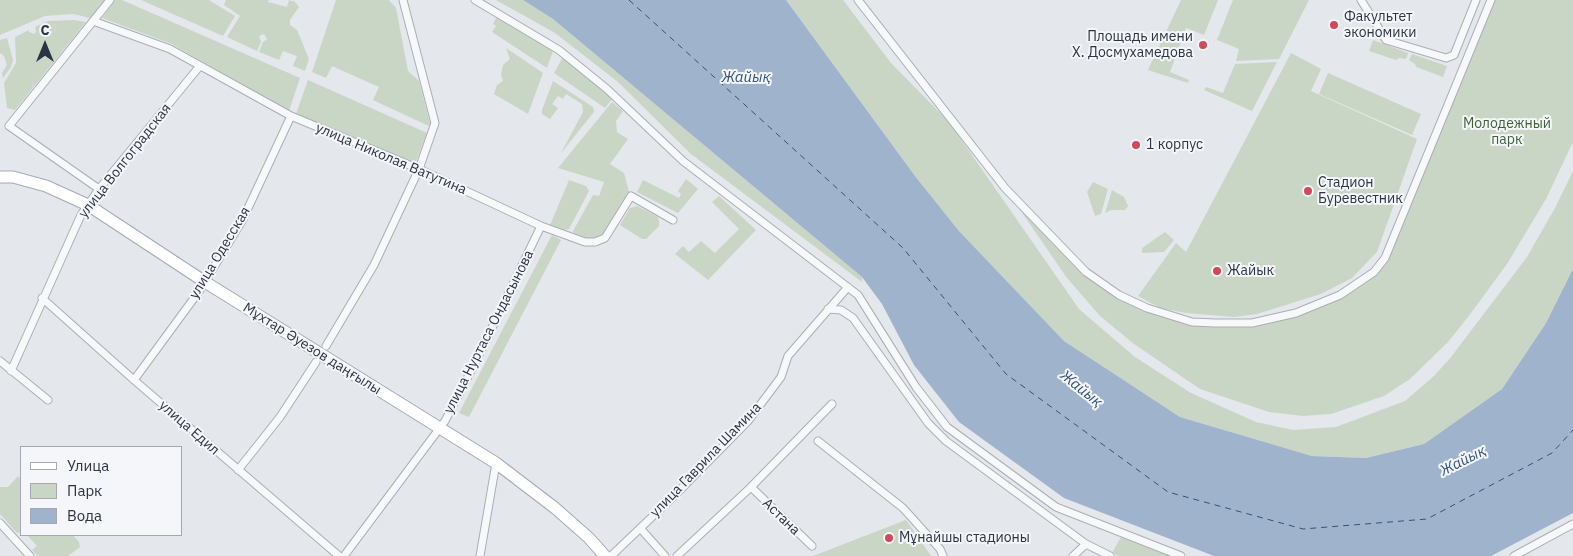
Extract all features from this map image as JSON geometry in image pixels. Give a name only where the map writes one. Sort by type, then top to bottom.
[{"type":"main road","name":"Мұхтар Әуезов даңғылы","points":[[0,177],[13,177],[46,186],[88,205],[205,282],[496,463],[556,508],[605,556]]},
{"type":"street","points":[[99,189],[9,126],[110,0]]},
{"type":"street","points":[[326,346],[374,265],[419,169],[435,123],[403,0]]},
{"type":"street","points":[[475,0],[559,50],[606,89],[683,161],[858,295],[916,387],[947,427],[1056,507],[1181,556]]},
{"type":"street","points":[[858,0],[1005,188],[1086,272],[1119,295],[1147,308],[1192,322],[1215,323],[1252,323],[1296,313],[1340,295],[1374,272],[1384,258],[1491,0]]},
{"type":"street","points":[[1361,0],[1386,40],[1446,58],[1454,55],[1476,0]]},
{"type":"street","name":"улица Николая Ватутина","points":[[93,21],[170,50],[291,116],[419,169],[541,226],[585,242],[595,242],[605,238],[632,196],[673,220]]},
{"type":"street","name":"улица Волгоградская","points":[[11,370],[74,227],[99,189],[200,67]]},
{"type":"street","name":"улица Одесская","points":[[134,380],[205,282],[242,221],[291,116]]},
{"type":"street","name":"улица Нуртаса Ондасынова","points":[[344,556],[439,428],[474,367],[541,226]]},
{"type":"street","name":"улица Гаврила Шамина","points":[[611,556],[748,421],[781,377],[788,356],[848,287]]},
{"type":"street","name":"улица Едил","points":[[42,298],[134,380],[339,556]]},
{"type":"street","points":[[828,309],[841,310],[853,318],[881,360],[936,432],[994,479],[1086,544],[1110,556]]},
{"type":"street","points":[[0,361],[48,400]]},
{"type":"street","points":[[238,470],[280,417],[316,362]]},
{"type":"street","points":[[677,556],[751,487],[832,404]]},
{"type":"street","points":[[818,441],[903,508],[940,549],[944,556]]},
{"type":"street","points":[[480,556],[496,463]]},
{"type":"street","name":"Астана","points":[[751,487],[812,546]]},
{"type":"street","points":[[0,523],[30,556]]},
{"type":"street","points":[[1514,556],[1573,524]]},
{"type":"street","points":[[640,528],[665,556]]},
{"type":"street","points":[[1073,556],[1086,544]]},
{"type":"green space","points":[[0,0],[106,0],[90,18],[73,14],[45,16],[0,35]]},
{"type":"green space","points":[[115,0],[122,0],[300,78],[289,111],[172,44],[102,18]]},
{"type":"green space","points":[[141,0],[209,0],[235,16],[223,36]]},
{"type":"green space","points":[[226,0],[269,0],[268,2],[287,7],[289,0],[295,2],[299,7],[290,20],[290,25],[297,30],[309,59],[305,71],[293,66],[297,56],[283,51],[279,60],[259,52],[263,42],[267,39],[264,34],[259,36],[261,42],[257,51],[227,37],[240,16],[224,5]]},
{"type":"green space","points":[[336,0],[389,0],[396,8],[408,71],[419,81],[431,127],[373,100],[379,87],[332,66],[326,78],[312,72]]},
{"type":"green space","points":[[496,0],[523,0],[553,19],[862,277],[862,282],[691,154],[618,82],[555,33]]},
{"type":"green space","points":[[786,0],[843,0],[891,63],[949,122],[1079,309],[1135,357],[1191,393],[1256,422],[1293,430],[1336,427],[1405,401],[1434,376],[1451,357],[1527,257],[1555,208],[1573,171],[1573,269],[1546,323],[1502,389],[1424,444],[1366,458],[1312,456],[1180,417],[1064,341],[959,231],[915,176]]},
{"type":"green space","points":[[1181,0],[1218,0],[1204,35],[1186,28],[1170,72],[1189,80],[1188,83],[1148,70]]},
{"type":"green space","points":[[1233,0],[1309,0],[1279,59],[1236,61],[1239,49],[1217,40]]},
{"type":"green space","name":"Молодежный парк","points":[[1491,0],[1573,0],[1573,142],[1546,199],[1507,264],[1468,317],[1448,342],[1410,379],[1384,396],[1331,414],[1303,416],[1269,412],[1200,389],[1134,344],[1100,316],[1067,278],[1005,188],[1072,256],[1119,295],[1176,317],[1215,323],[1252,323],[1296,313],[1356,285],[1385,258]]},
{"type":"green space","points":[[497,16],[553,51],[547,68],[492,32],[496,26],[493,24]]},
{"type":"green space","points":[[74,20],[86,22],[15,110],[7,108],[4,83],[16,63],[15,37],[29,30],[29,32],[34,34],[36,32],[35,27],[48,21]]},
{"type":"green space","points":[[7,38],[13,60],[11,67],[3,78],[2,73],[7,65],[4,56],[0,53],[0,40]]},
{"type":"green space","points":[[1373,40],[1408,53],[1406,59],[1399,58],[1396,60],[1369,51]]},
{"type":"green space","points":[[506,48],[543,73],[528,114],[494,94],[497,85],[503,81],[501,74],[503,65],[510,59]]},
{"type":"green space","name":"Стадион Буревестник","points":[[1291,53],[1321,69],[1311,91],[1417,139],[1377,252],[1352,278],[1321,294],[1257,314],[1234,317],[1186,313],[1160,308],[1138,296],[1176,243],[1186,252]]},
{"type":"green space","points":[[1412,54],[1447,66],[1443,77],[1416,67],[1409,60]]},
{"type":"green space","points":[[563,57],[613,98],[605,108],[554,73]]},
{"type":"green space","points":[[1277,62],[1252,111],[1204,90],[1206,87],[1223,93],[1235,64]]},
{"type":"green space","points":[[1328,73],[1421,114],[1412,135],[1319,94]]},
{"type":"green space","points":[[308,80],[427,133],[415,164],[296,114]]},
{"type":"green space","points":[[553,81],[593,107],[594,112],[561,153],[583,112],[582,104],[566,94],[563,99],[558,96],[552,104],[558,108],[550,119],[542,114]]},
{"type":"green space","points":[[612,102],[623,111],[616,121],[617,132],[628,139],[610,164],[624,173],[629,192],[604,233],[598,238],[586,239],[574,235],[573,231],[593,195],[599,196],[604,182],[558,168]]},
{"type":"green space","points":[[686,179],[698,189],[678,213],[637,192],[643,180],[679,198],[681,194],[678,191]]},
{"type":"green space","points":[[569,180],[586,186],[589,191],[569,229],[564,230],[550,225]]},
{"type":"green space","points":[[1093,182],[1108,189],[1101,214],[1095,216],[1087,192]]},
{"type":"green space","points":[[1112,190],[1124,197],[1128,206],[1125,210],[1111,210],[1105,213]]},
{"type":"green space","points":[[719,196],[756,230],[708,280],[675,254],[683,246],[689,252],[701,241],[715,253],[739,229],[712,202]]},
{"type":"green space","points":[[637,206],[658,217],[659,226],[646,239],[642,239],[620,225],[630,208]]},
{"type":"green space","points":[[1165,232],[1174,240],[1164,252],[1142,253],[1142,248]]},
{"type":"green space","points":[[552,235],[561,240],[469,417],[459,413]]},
{"type":"green space","points":[[18,476],[20,479],[20,532],[17,533],[0,514],[0,487],[8,487]]},
{"type":"green space","name":"Мұнайшы стадионы","points":[[906,520],[931,556],[813,556]]},
{"type":"green space","points":[[28,536],[74,536],[79,542],[80,547],[68,556],[38,556],[32,550],[37,546]]},
{"type":"green space","points":[[1121,537],[1170,556],[1119,556],[1112,553]]},
{"type":"water","name":"Жайық","points":[[523,0],[786,0],[915,176],[959,231],[1064,341],[1180,417],[1312,456],[1366,458],[1424,444],[1502,389],[1546,323],[1573,269],[1573,513],[1491,556],[1214,556],[1064,498],[959,422],[914,365],[882,304],[862,277],[553,19]]},
{"type":"ferry route","points":[[629,0],[903,248],[1006,374],[1168,492],[1303,529],[1427,519],[1552,453],[1573,430]]},
{"type":"place","name":"Факультет экономики","points":[[1334,25]]},
{"type":"place","name":"Площадь имени Х. Досмухамедова","points":[[1203,45]]},
{"type":"place","name":"1 корпус","points":[[1136,145]]},
{"type":"place","name":"Стадион Буревестник","points":[[1308,191]]},
{"type":"place","name":"Жайык","points":[[1217,271]]},
{"type":"place","name":"Мұнайшы стадионы","points":[[889,538]]}]
